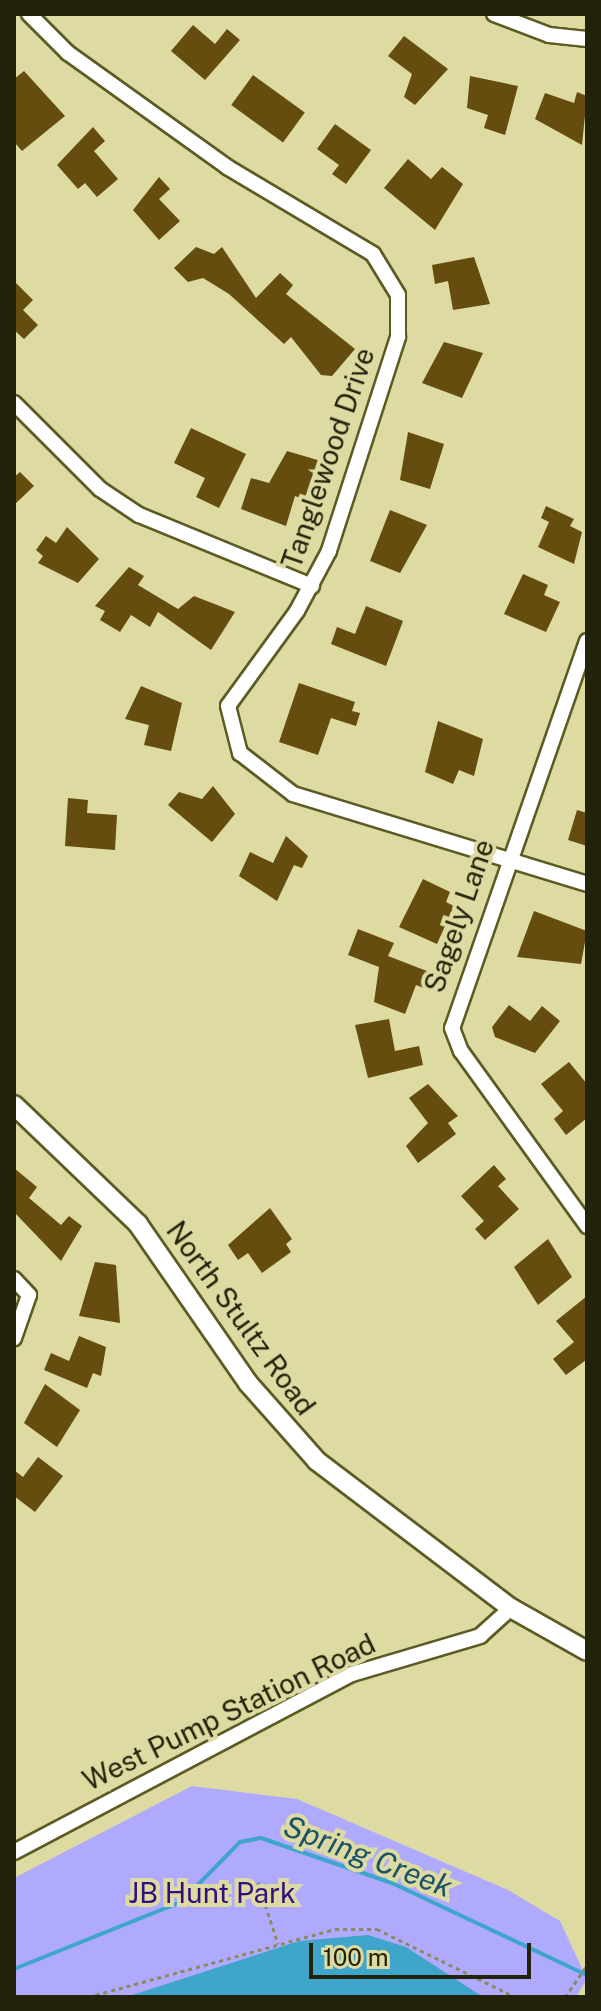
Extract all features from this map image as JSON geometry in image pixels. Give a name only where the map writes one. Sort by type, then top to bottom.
[{"type":"street","name":"Tanglewood Drive","points":[[29,14],[68,53],[227,167],[373,254],[395,283],[398,337],[361,461],[312,586],[234,692],[228,719],[240,753],[293,794],[587,884]]},
{"type":"street","points":[[494,14],[549,35],[587,39]]},
{"type":"street","points":[[14,403],[100,489],[139,515],[312,586]]},
{"type":"street","name":"Sagely Lane","points":[[587,641],[506,858],[452,1028],[461,1051],[587,1226]]},
{"type":"street","name":"North Stultz Road","points":[[14,1105],[138,1224],[282,1426],[361,1500],[511,1608],[587,1651]]},
{"type":"street","points":[[14,1279],[29,1295],[14,1338]]},
{"type":"street","name":"West Pump Station Road","points":[[14,1852],[352,1674],[480,1636],[511,1608]]},
{"type":"path","points":[[258,1882],[278,1944]]},
{"type":"path","points":[[88,1997],[335,1929],[377,1929],[515,1997]]},
{"type":"path","points":[[565,1997],[587,1966]]},
{"type":"green space","name":"JB Hunt Park","points":[[192,1786],[297,1799],[508,1890],[560,1921],[587,1979],[576,1997],[14,1997],[14,1878]]},
{"type":"water","points":[[368,1935],[406,1947],[483,1997],[126,1997],[299,1941]]},
{"type":"building","points":[[193,25],[215,44],[227,29],[240,40],[205,80],[171,51]]},
{"type":"building","points":[[404,36],[448,69],[415,105],[404,97],[412,74],[388,56]]},
{"type":"building","points":[[24,71],[65,116],[22,151],[14,142],[14,79]]},
{"type":"building","points":[[253,75],[305,113],[283,143],[231,105]]},
{"type":"building","points":[[470,76],[518,86],[505,135],[484,128],[488,115],[467,108]]},
{"type":"building","points":[[577,92],[587,96],[582,145],[535,119],[545,93],[574,103]]},
{"type":"building","points":[[335,124],[371,150],[346,184],[332,174],[339,165],[317,149]]},
{"type":"building","points":[[93,127],[105,141],[94,151],[118,179],[97,197],[85,183],[78,189],[57,165]]},
{"type":"building","points":[[408,159],[431,179],[442,167],[463,184],[435,230],[384,188]]},
{"type":"building","points":[[159,177],[170,189],[159,199],[180,221],[159,240],[133,210]]},
{"type":"building","points":[[196,247],[214,254],[222,247],[256,298],[280,273],[293,285],[286,294],[355,349],[332,376],[321,375],[291,337],[284,344],[229,294],[203,278],[188,282],[174,268]]},
{"type":"building","points":[[474,257],[490,304],[453,310],[448,281],[435,284],[432,265]]},
{"type":"building","points":[[14,281],[33,300],[23,310],[38,325],[24,339],[14,330]]},
{"type":"building","points":[[444,342],[483,353],[462,398],[422,383]]},
{"type":"building","points":[[191,428],[246,454],[219,508],[196,497],[205,478],[174,463]]},
{"type":"building","points":[[408,432],[444,444],[430,489],[400,480]]},
{"type":"building","points":[[287,451],[321,461],[304,499],[295,496],[286,526],[241,509],[251,478],[269,483]]},
{"type":"building","points":[[20,472],[34,486],[14,505],[14,477]]},
{"type":"building","points":[[546,506],[574,519],[570,526],[582,532],[574,564],[538,547],[549,522],[541,518]]},
{"type":"building","points":[[390,510],[427,525],[400,573],[370,561]]},
{"type":"building","points":[[67,527],[99,559],[78,583],[38,563],[43,556],[36,550],[46,536],[56,543]]},
{"type":"building","points":[[129,567],[144,576],[138,585],[178,609],[194,596],[235,612],[211,650],[158,612],[150,627],[131,615],[120,632],[100,620],[105,611],[95,606]]},
{"type":"building","points":[[523,574],[548,585],[544,595],[560,602],[546,632],[504,614]]},
{"type":"building","points":[[366,606],[403,621],[386,666],[331,644],[337,627],[355,634]]},
{"type":"building","points":[[299,683],[355,702],[352,711],[360,713],[356,726],[331,718],[318,755],[279,742]]},
{"type":"building","points":[[141,686],[182,703],[171,751],[144,745],[149,725],[125,719]]},
{"type":"building","points":[[438,721],[483,739],[474,776],[459,770],[453,784],[425,772]]},
{"type":"building","points":[[213,786],[235,814],[212,842],[168,805],[179,792],[202,799]]},
{"type":"building","points":[[68,798],[88,800],[87,813],[117,815],[115,850],[65,846]]},
{"type":"building","points":[[577,810],[587,813],[587,846],[568,840]]},
{"type":"building","points":[[286,836],[308,856],[302,868],[294,865],[277,901],[239,876],[250,852],[273,863]]},
{"type":"building","points":[[423,879],[450,892],[446,902],[454,906],[437,944],[399,927]]},
{"type":"building","points":[[534,911],[587,931],[581,964],[517,957]]},
{"type":"building","points":[[358,929],[394,943],[388,956],[432,973],[426,989],[416,985],[405,1014],[374,1002],[379,967],[348,955]]},
{"type":"building","points":[[509,1005],[530,1021],[542,1006],[560,1021],[535,1053],[495,1037],[492,1027]]},
{"type":"building","points":[[389,1019],[395,1051],[419,1046],[423,1065],[368,1078],[355,1025]]},
{"type":"building","points":[[569,1062],[587,1084],[587,1118],[566,1135],[554,1119],[563,1111],[541,1084]]},
{"type":"building","points":[[428,1084],[458,1116],[448,1123],[456,1134],[418,1163],[406,1146],[428,1123],[409,1098]]},
{"type":"building","points":[[494,1165],[506,1179],[498,1186],[519,1209],[485,1240],[475,1229],[484,1221],[461,1196]]},
{"type":"building","points":[[14,1168],[37,1187],[29,1198],[61,1225],[69,1216],[82,1226],[61,1261],[14,1212]]},
{"type":"building","points":[[270,1208],[292,1239],[286,1244],[291,1252],[262,1273],[248,1253],[238,1260],[228,1245]]},
{"type":"building","points":[[548,1239],[572,1277],[538,1305],[514,1267]]},
{"type":"building","points":[[95,1262],[116,1265],[120,1323],[79,1316]]},
{"type":"building","points":[[587,1296],[586,1360],[566,1375],[553,1359],[574,1342],[556,1321]]},
{"type":"building","points":[[79,1336],[106,1347],[101,1376],[93,1373],[87,1388],[44,1370],[51,1353],[69,1361]]},
{"type":"building","points":[[45,1384],[80,1410],[57,1447],[24,1423]]},
{"type":"building","points":[[38,1457],[63,1476],[35,1512],[14,1496],[14,1470],[23,1477]]},
{"type":"waterway","name":"Spring Creek","points":[[14,1969],[181,1902],[240,1842],[261,1838],[392,1883],[587,1975]]}]
